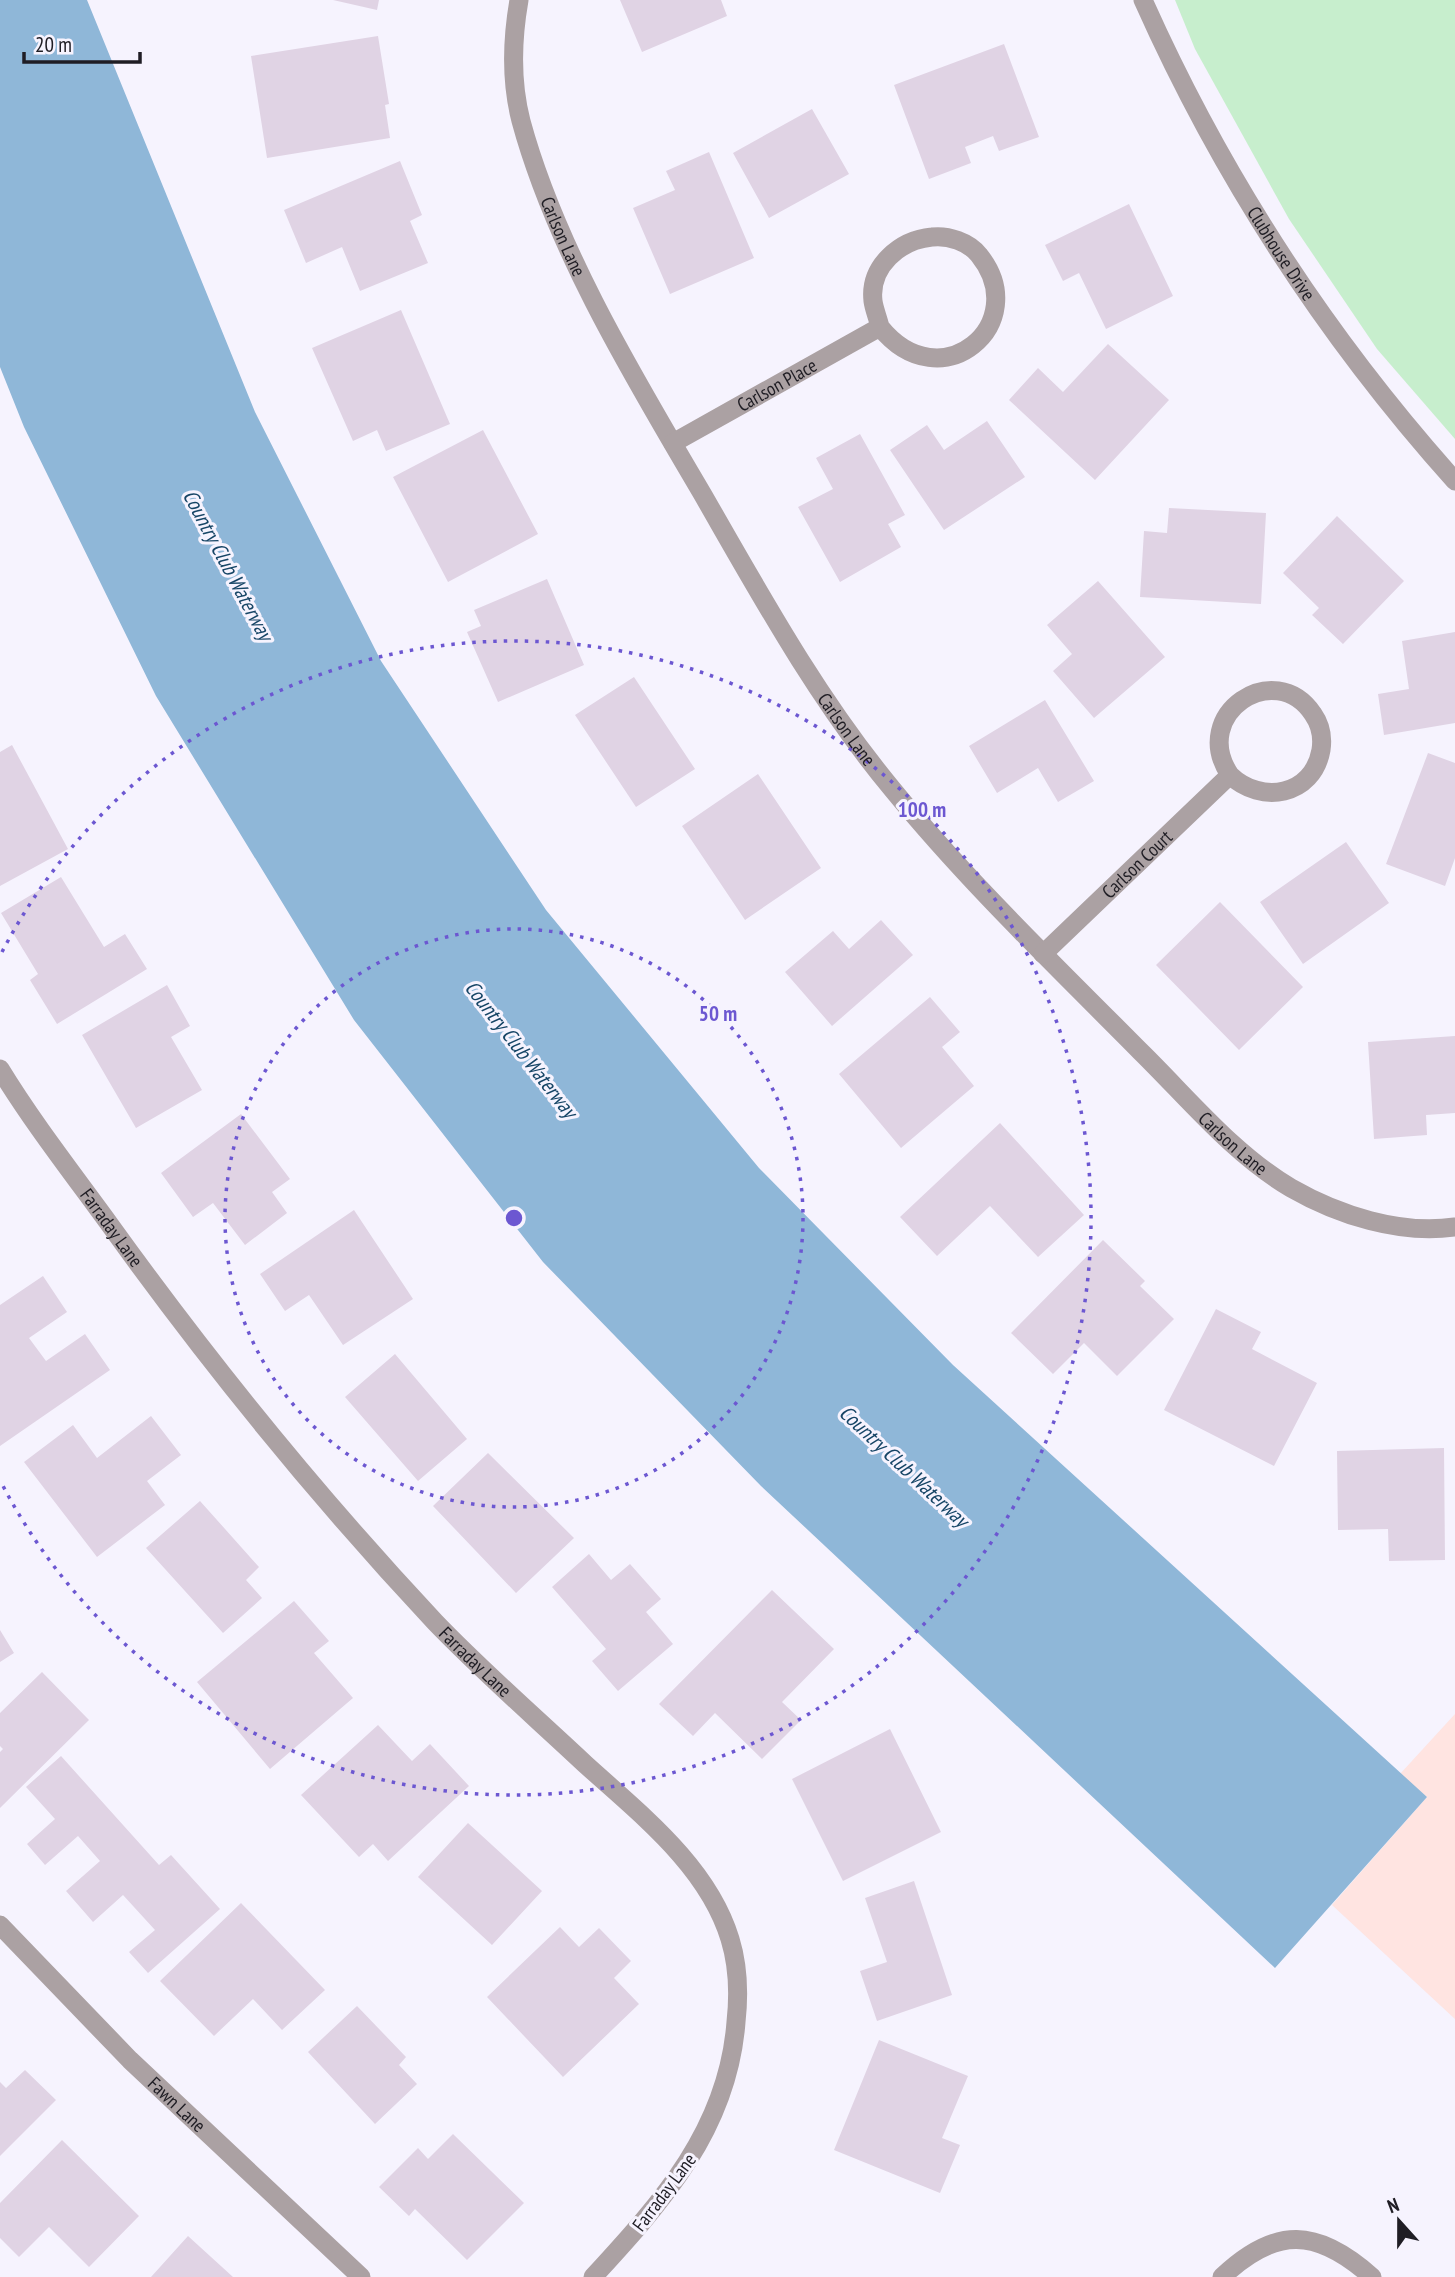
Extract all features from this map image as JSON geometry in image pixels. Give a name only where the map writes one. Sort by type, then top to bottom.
[{"type":"street","name":"Carlson Lane","points":[[519,0],[514,28],[514,76],[520,118],[535,164],[570,250],[673,443],[788,640],[854,740],[936,840],[1043,954],[1240,1150],[1286,1185],[1348,1214],[1418,1228],[1455,1227]]},
{"type":"street","name":"Clubhouse Drive","points":[[1143,0],[1180,81],[1230,176],[1329,323],[1403,424],[1455,481]]},
{"type":"street","points":[[925,237],[957,239],[975,250],[989,267],[997,291],[995,313],[985,333],[970,347],[951,357],[933,359],[912,355],[894,344],[880,327],[873,299],[876,277],[896,249],[925,237]]},
{"type":"street","name":"Carlson Place","points":[[673,443],[880,327]]},
{"type":"street","points":[[1266,690],[1290,695],[1310,709],[1318,720],[1322,747],[1319,761],[1303,782],[1292,789],[1265,794],[1252,791],[1230,775],[1223,765],[1218,741],[1225,716],[1233,706],[1254,693],[1266,690]]},
{"type":"street","name":"Carlson Court","points":[[1043,954],[1230,775]]},
{"type":"street","name":"Farraday Lane","points":[[0,1069],[186,1329],[320,1493],[438,1625],[643,1817],[695,1873],[718,1905],[731,1942],[738,1997],[735,2041],[720,2096],[706,2134],[676,2182],[593,2277]]},
{"type":"street","name":"Fawn Lane","points":[[0,1925],[130,2060],[361,2277]]},
{"type":"street","points":[[1223,2277],[1261,2246],[1294,2238],[1329,2246],[1372,2277]]},
{"type":"shaded area","points":[[1455,1714],[1455,2019],[1332,1905],[1427,1797],[1400,1774]]},
{"type":"green space","points":[[1175,0],[1455,0],[1455,439],[1377,349],[1289,219],[1195,49]]},
{"type":"water","name":"Country Club Waterway","points":[[0,0],[87,0],[255,412],[381,661],[546,910],[759,1168],[953,1365],[1427,1797],[1275,1968],[761,1486],[543,1262],[354,1020],[156,696],[24,427],[0,367]]},
{"type":"building","points":[[333,0],[379,0],[377,10]]},
{"type":"building","points":[[620,0],[721,0],[727,16],[642,52]]},
{"type":"building","points":[[378,36],[389,104],[385,105],[390,138],[267,158],[251,56]]},
{"type":"building","points":[[1004,44],[1039,137],[999,151],[993,136],[965,147],[971,163],[929,179],[894,85]]},
{"type":"building","points":[[812,109],[849,174],[769,218],[733,153]]},
{"type":"building","points":[[709,152],[754,258],[670,294],[633,208],[675,190],[666,171]]},
{"type":"building","points":[[400,161],[422,215],[410,221],[428,263],[360,291],[342,247],[306,263],[284,210]]},
{"type":"building","points":[[1129,204],[1173,296],[1106,329],[1079,273],[1063,281],[1045,245]]},
{"type":"building","points":[[401,310],[450,424],[386,451],[377,430],[353,441],[312,348]]},
{"type":"building","points":[[1108,344],[1169,400],[1095,480],[1009,400],[1038,368],[1063,392]]},
{"type":"building","points":[[987,421],[1025,477],[944,530],[890,450],[927,425],[944,450]]},
{"type":"building","points":[[483,430],[538,534],[448,582],[393,477]]},
{"type":"building","points":[[860,434],[905,515],[888,524],[901,547],[840,582],[798,507],[833,489],[816,458]]},
{"type":"building","points":[[1169,508],[1266,513],[1261,604],[1140,597],[1144,531],[1167,533]]},
{"type":"building","points":[[1337,516],[1404,581],[1343,644],[1312,615],[1319,608],[1283,573]]},
{"type":"building","points":[[547,579],[584,665],[498,702],[467,632],[481,626],[474,610]]},
{"type":"building","points":[[1098,581],[1165,657],[1094,718],[1053,671],[1072,654],[1047,625]]},
{"type":"building","points":[[1455,632],[1455,723],[1384,735],[1378,694],[1409,689],[1402,641]]},
{"type":"building","points":[[634,677],[695,769],[636,807],[575,715]]},
{"type":"building","points":[[1045,700],[1094,781],[1058,802],[1038,768],[997,793],[969,746]]},
{"type":"building","points":[[12,745],[68,849],[0,886],[0,752]]},
{"type":"building","points":[[1428,753],[1455,763],[1455,858],[1445,886],[1386,864]]},
{"type":"building","points":[[758,774],[821,868],[745,920],[682,826]]},
{"type":"building","points":[[1346,842],[1389,903],[1303,964],[1260,902]]},
{"type":"building","points":[[61,877],[104,947],[125,934],[147,969],[57,1024],[30,980],[38,974],[1,913]]},
{"type":"building","points":[[1220,902],[1303,987],[1239,1050],[1156,965]]},
{"type":"building","points":[[881,920],[913,955],[832,1026],[785,972],[833,931],[849,949]]},
{"type":"building","points":[[167,985],[190,1026],[171,1037],[202,1090],[136,1128],[82,1035]]},
{"type":"building","points":[[930,997],[960,1032],[942,1047],[974,1086],[901,1148],[839,1074]]},
{"type":"building","points":[[1455,1036],[1455,1113],[1426,1115],[1427,1135],[1374,1139],[1368,1042]]},
{"type":"building","points":[[241,1114],[290,1179],[272,1192],[287,1213],[245,1245],[213,1203],[193,1217],[161,1173]]},
{"type":"building","points":[[1000,1123],[1084,1215],[1038,1257],[990,1206],[937,1256],[900,1217]]},
{"type":"building","points":[[354,1210],[413,1299],[343,1345],[309,1295],[285,1311],[260,1274]]},
{"type":"building","points":[[1103,1240],[1145,1281],[1140,1286],[1174,1319],[1117,1376],[1084,1343],[1053,1374],[1011,1333]]},
{"type":"building","points":[[43,1276],[67,1312],[29,1338],[46,1361],[85,1334],[110,1370],[0,1446],[0,1305]]},
{"type":"building","points":[[1216,1309],[1261,1332],[1252,1349],[1317,1383],[1274,1466],[1164,1410]]},
{"type":"building","points":[[395,1354],[467,1439],[418,1481],[345,1397]]},
{"type":"building","points":[[151,1416],[181,1455],[147,1481],[165,1505],[97,1557],[24,1462],[73,1425],[97,1458]]},
{"type":"building","points":[[1444,1448],[1445,1560],[1389,1561],[1388,1529],[1338,1530],[1337,1451]]},
{"type":"building","points":[[488,1453],[574,1538],[516,1593],[433,1506]]},
{"type":"building","points":[[200,1501],[259,1567],[246,1580],[262,1598],[223,1633],[146,1548]]},
{"type":"building","points":[[589,1554],[611,1580],[630,1564],[661,1599],[646,1612],[673,1644],[618,1691],[592,1661],[606,1649],[552,1587]]},
{"type":"building","points":[[772,1590],[834,1649],[782,1702],[801,1720],[762,1759],[715,1713],[693,1736],[659,1704]]},
{"type":"building","points":[[294,1601],[329,1641],[314,1653],[353,1698],[270,1769],[197,1682]]},
{"type":"building","points":[[0,1630],[14,1653],[0,1662]]},
{"type":"building","points":[[42,1672],[89,1720],[0,1808],[0,1752],[3,1749],[0,1746],[0,1713]]},
{"type":"building","points":[[378,1725],[412,1761],[430,1744],[469,1786],[388,1861],[373,1844],[359,1857],[301,1795]]},
{"type":"building","points":[[890,1729],[941,1832],[843,1881],[792,1779]]},
{"type":"building","points":[[61,1756],[159,1865],[171,1855],[220,1909],[148,1973],[129,1952],[155,1930],[123,1895],[93,1922],[66,1891],[100,1861],[78,1836],[45,1865],[27,1844],[55,1819],[26,1787]]},
{"type":"building","points":[[468,1823],[542,1891],[492,1945],[418,1877]]},
{"type":"building","points":[[914,1881],[952,1995],[877,2021],[860,1971],[887,1962],[865,1898]]},
{"type":"building","points":[[241,1903],[325,1990],[282,2030],[253,1999],[214,2036],[160,1981]]},
{"type":"building","points":[[560,1927],[579,1947],[599,1928],[631,1961],[614,1978],[639,2004],[563,2077],[487,1997]]},
{"type":"building","points":[[357,2006],[406,2057],[399,2065],[417,2084],[375,2124],[308,2052]]},
{"type":"building","points":[[879,2040],[968,2076],[942,2138],[960,2145],[940,2193],[834,2150]]},
{"type":"building","points":[[25,2070],[56,2100],[0,2156],[0,2082],[6,2088]]},
{"type":"building","points":[[453,2134],[524,2203],[467,2260],[415,2209],[409,2216],[379,2187],[418,2148],[428,2159]]},
{"type":"building","points":[[62,2140],[139,2216],[89,2267],[49,2227],[19,2257],[0,2238],[0,2203]]},
{"type":"building","points":[[188,2236],[233,2277],[151,2277]]}]
